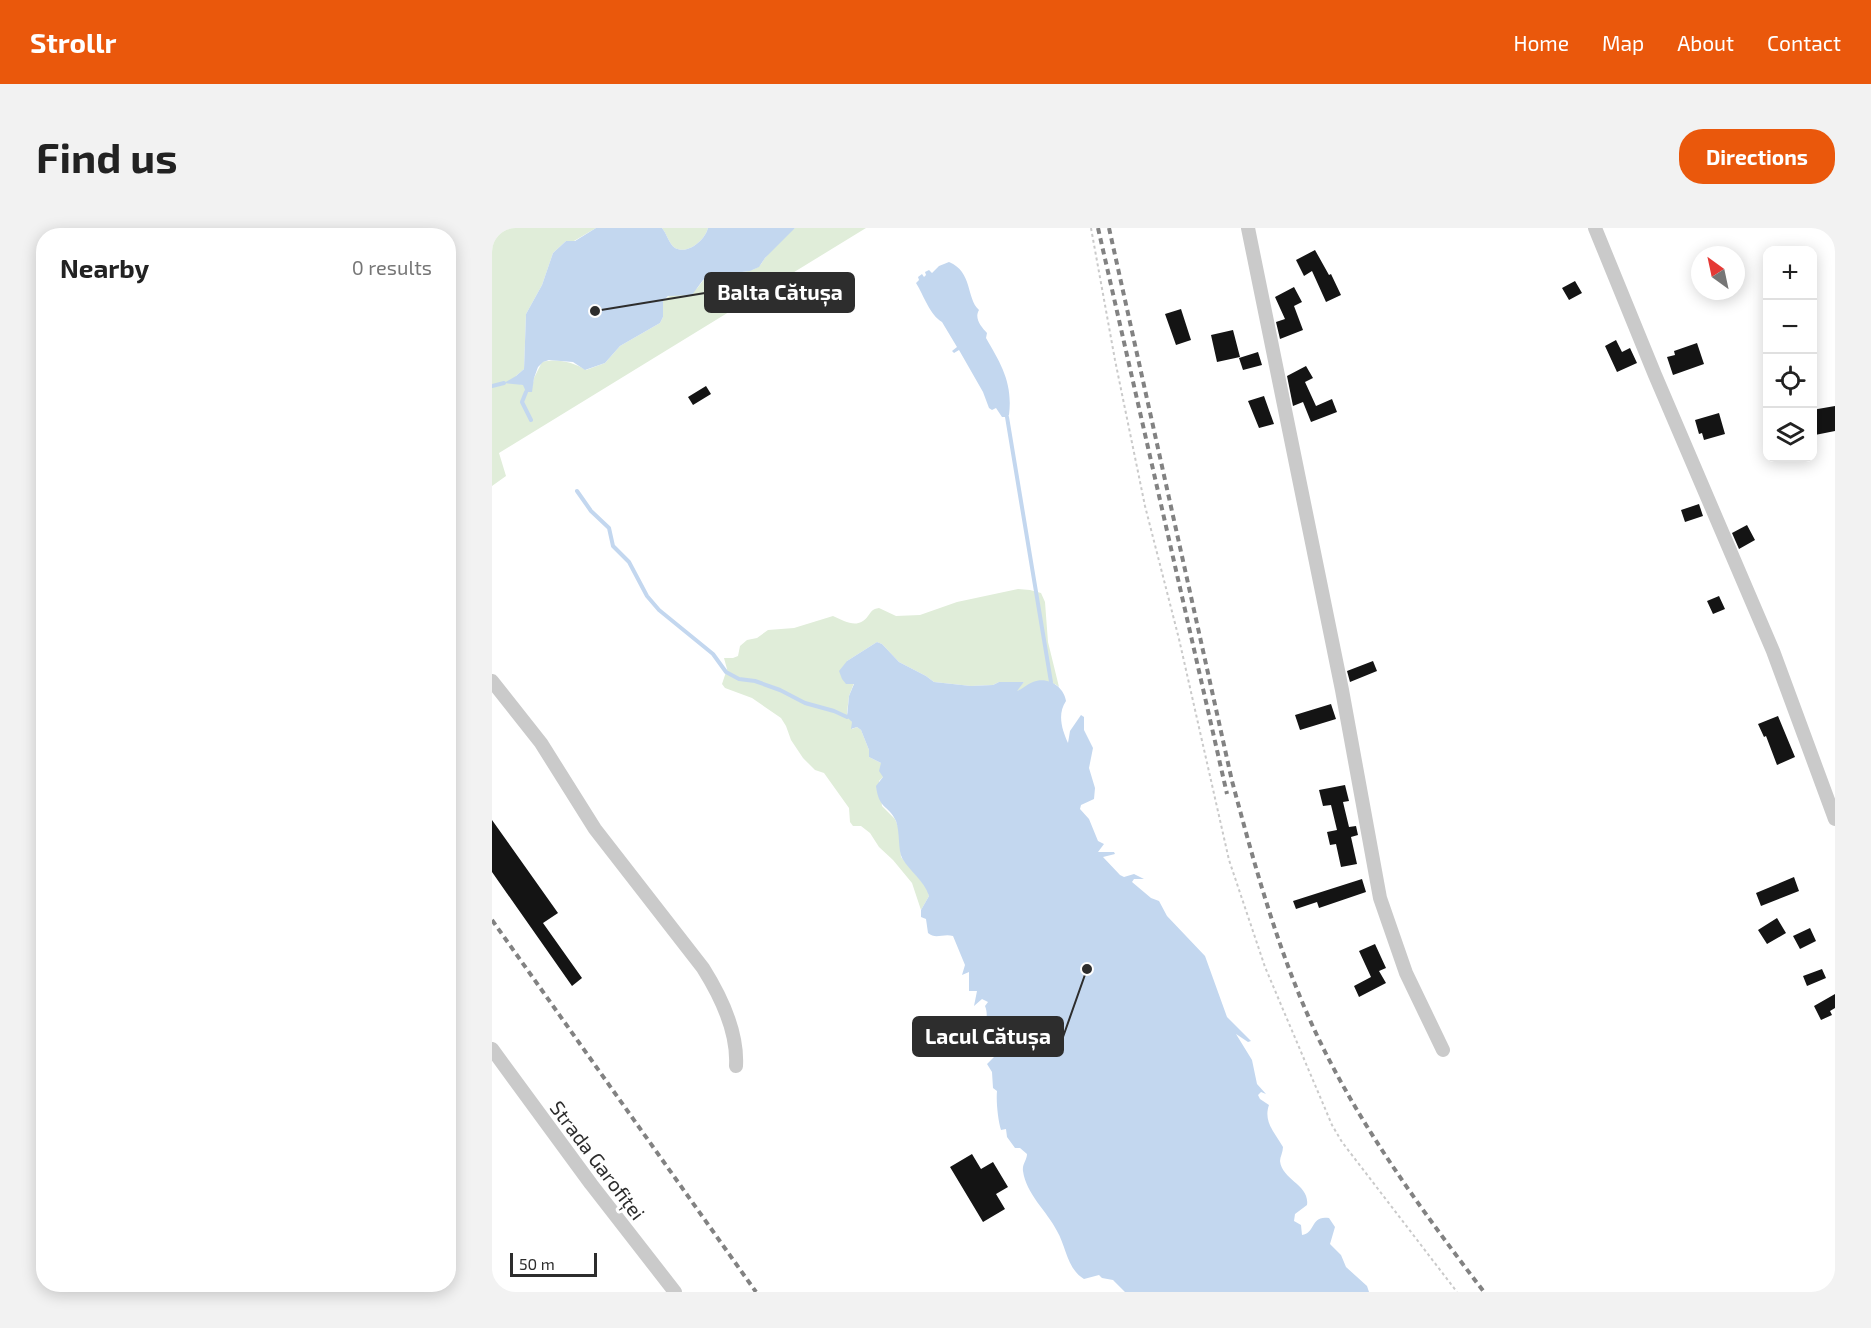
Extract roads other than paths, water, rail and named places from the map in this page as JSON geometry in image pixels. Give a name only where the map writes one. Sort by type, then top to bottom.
[{"type":"street","points":[[1248,228],[1342,690],[1380,898],[1406,973],[1443,1050]]},
{"type":"street","points":[[1595,228],[1773,651],[1835,819]]},
{"type":"street","points":[[492,681],[541,743],[595,829],[703,968],[717,993],[730,1028],[736,1066]]},
{"type":"street","name":"Strada Garofiței","points":[[492,1049],[591,1184],[675,1292]]},
{"type":"water","points":[[596,228],[662,228],[675,248],[685,250],[700,241],[708,228],[795,228],[759,267],[750,271],[710,276],[703,280],[692,295],[668,296],[663,301],[663,317],[660,323],[620,346],[605,363],[585,370],[573,362],[549,360],[543,362],[538,367],[532,392],[526,392],[523,385],[504,383],[524,369],[526,314],[542,285],[553,253],[566,241],[575,241]]},
{"type":"water","points":[[949,262],[957,266],[966,278],[972,299],[979,310],[977,316],[979,322],[987,333],[986,338],[1005,374],[1010,404],[1007,417],[1002,417],[996,408],[992,410],[989,408],[983,392],[959,350],[954,353],[952,351],[957,347],[942,322],[931,310],[916,283],[919,280],[918,277],[922,274],[924,277],[926,275],[925,272],[929,270],[932,273],[939,266]]},
{"type":"water","points":[[877,642],[882,644],[899,662],[934,682],[971,686],[993,685],[999,682],[1024,682],[1017,691],[1031,683],[1044,680],[1054,684],[1065,696],[1066,701],[1061,717],[1068,743],[1070,731],[1081,715],[1084,717],[1084,730],[1093,748],[1089,768],[1095,788],[1094,799],[1081,805],[1080,809],[1089,819],[1098,841],[1104,844],[1098,852],[1114,852],[1115,854],[1103,857],[1120,875],[1124,877],[1134,874],[1144,879],[1134,879],[1132,882],[1151,898],[1159,901],[1167,916],[1205,956],[1227,1017],[1251,1041],[1248,1042],[1236,1034],[1252,1060],[1257,1084],[1266,1094],[1261,1092],[1258,1095],[1269,1105],[1269,1122],[1283,1147],[1280,1161],[1282,1168],[1307,1198],[1307,1205],[1295,1214],[1294,1221],[1301,1225],[1302,1235],[1306,1234],[1319,1219],[1329,1218],[1335,1227],[1330,1244],[1341,1255],[1346,1267],[1367,1286],[1369,1292],[1125,1292],[1113,1280],[1102,1278],[1099,1275],[1084,1279],[1078,1275],[1057,1231],[1028,1187],[1023,1169],[1027,1154],[1020,1148],[1015,1148],[1007,1137],[1006,1129],[1001,1130],[997,1111],[997,1091],[993,1088],[992,1072],[987,1064],[994,1057],[993,1049],[984,1047],[983,1043],[987,1039],[985,1006],[988,1002],[982,999],[974,1006],[977,991],[969,991],[969,972],[962,975],[965,965],[953,936],[934,936],[928,933],[926,919],[921,917],[921,910],[929,896],[924,885],[902,858],[896,821],[877,794],[876,786],[883,777],[879,771],[881,763],[869,757],[869,750],[861,730],[857,727],[851,729],[852,722],[847,717],[849,696],[854,684],[846,684],[839,671],[847,661]]},
{"type":"waterway","points":[[492,386],[504,383]]},
{"type":"waterway","points":[[526,392],[522,402],[531,420]]},
{"type":"waterway","points":[[1007,417],[1051,682]]},
{"type":"waterway","points":[[577,491],[591,511],[609,528],[613,546],[629,562],[647,596],[659,610],[713,654],[726,672],[739,679],[755,681],[780,690],[805,703],[847,717]]},
{"type":"railway","points":[[1098,228],[1227,794]]},
{"type":"railway","points":[[1109,228],[1232,781],[1256,869],[1284,955],[1324,1049],[1364,1122],[1386,1157],[1484,1292]]},
{"type":"railway","points":[[492,920],[756,1292]]},
{"type":"place","name":"Balta Cătușa","points":[[595,311]]},
{"type":"place","name":"Lacul Cătușa","points":[[1087,969]]}]
